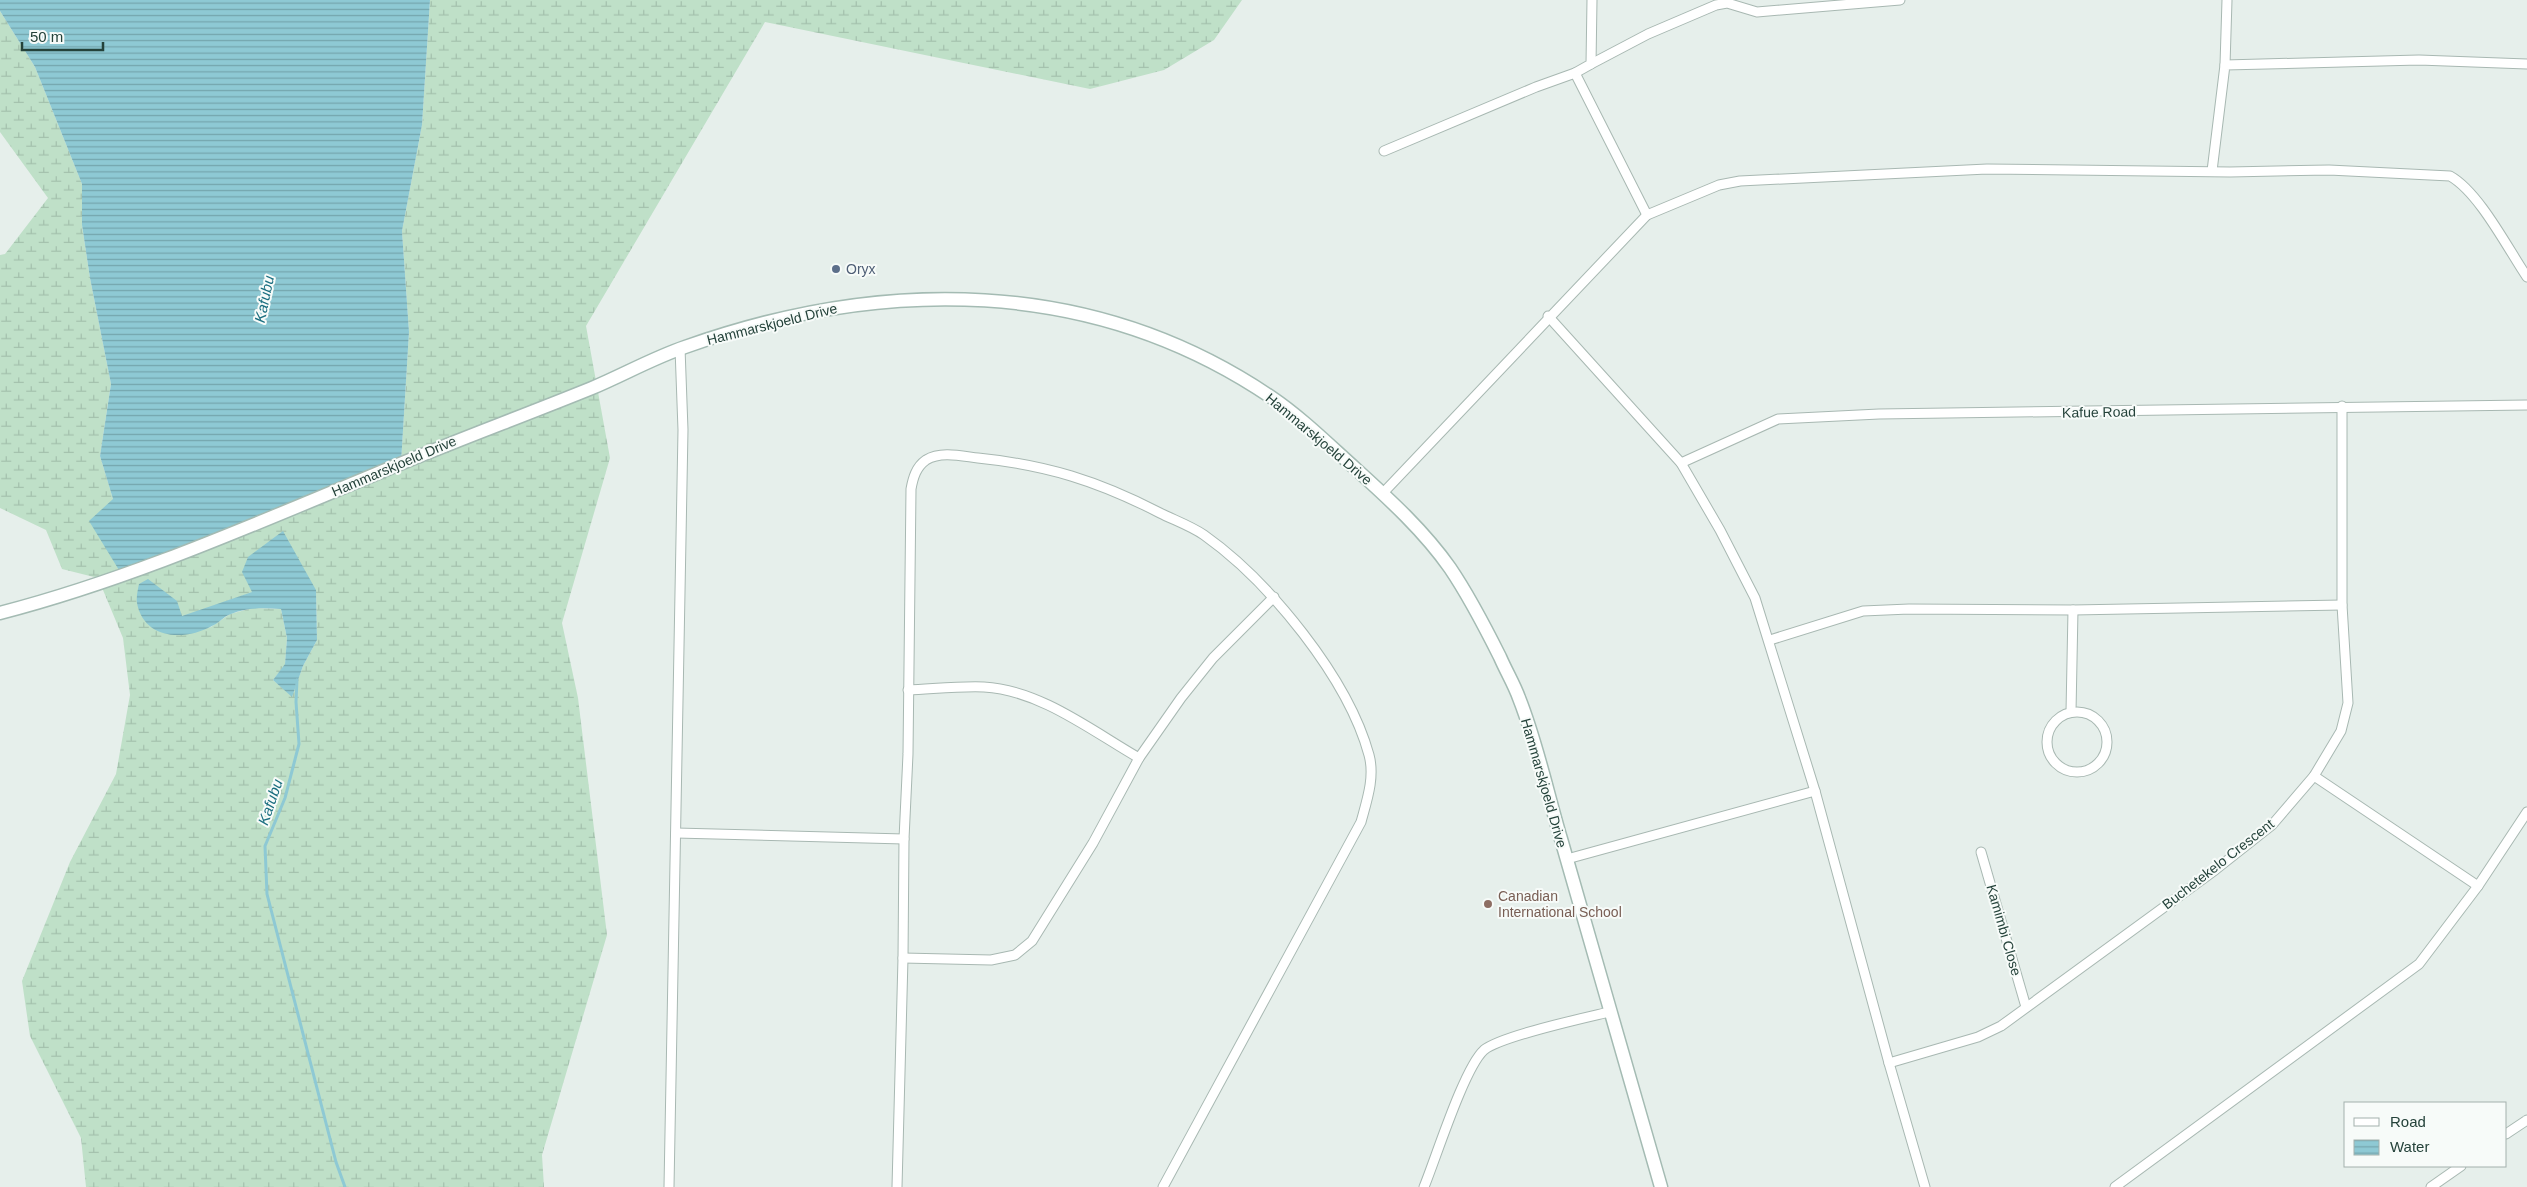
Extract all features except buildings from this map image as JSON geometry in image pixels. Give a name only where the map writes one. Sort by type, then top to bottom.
[{"type":"main road","name":"Hammarskjoeld Drive","points":[[0,613],[87,589],[236,531],[455,440],[597,386],[680,348],[805,313],[858,303],[932,298],[1002,300],[1084,315],[1121,325],[1184,349],[1228,371],[1273,398],[1309,427],[1383,493],[1411,522],[1448,566],[1481,620],[1519,697],[1661,1187]]},
{"type":"street","points":[[1591,64],[1592,0]]},
{"type":"street","points":[[1384,151],[1536,87],[1575,73],[1648,34],[1716,5],[1726,3],[1757,12],[1900,0]]},
{"type":"street","points":[[2212,172],[2225,65],[2227,0]]},
{"type":"street","points":[[2225,65],[2419,60],[2527,64]]},
{"type":"street","points":[[1575,73],[1647,215]]},
{"type":"street","points":[[1383,493],[1548,316],[1647,215],[1719,185],[1740,180],[1987,169],[2212,172],[2328,170],[2450,176],[2460,181],[2472,195],[2527,277]]},
{"type":"street","points":[[1548,316],[1681,463],[1720,530],[1755,598],[1770,640],[1815,791],[1889,1063],[1926,1187]]},
{"type":"street","points":[[669,1187],[683,430],[680,348]]},
{"type":"street","name":"Kafue Road","points":[[1681,463],[1778,419],[1878,414],[2342,406],[2527,405]]},
{"type":"street","name":"Buchetekelo Crescent","points":[[1889,1063],[1978,1037],[2001,1026],[2215,870],[2272,825],[2314,776],[2341,731],[2348,703],[2342,605],[2342,406]]},
{"type":"street","points":[[897,1187],[904,839],[908,754],[911,489],[915,473],[925,461],[940,454],[1014,461],[1059,470],[1133,498],[1202,534],[1236,561],[1274,597],[1324,663],[1352,713],[1369,756],[1371,786],[1361,822],[1163,1187]]},
{"type":"street","points":[[903,958],[991,960],[1015,955],[1032,941],[1092,843],[1139,758],[1213,658],[1274,597]]},
{"type":"street","points":[[1770,640],[1863,611],[1972,608],[2074,610],[2342,605]]},
{"type":"street","points":[[2071,712],[2074,610]]},
{"type":"street","points":[[908,690],[984,687],[1019,693],[1061,712],[1139,758]]},
{"type":"street","points":[[2071,712],[2084,713],[2096,719],[2106,736],[2107,743],[2104,756],[2095,766],[2083,771],[2069,771],[2057,765],[2049,754],[2047,741],[2050,728],[2059,718],[2071,712]]},
{"type":"street","points":[[2314,776],[2478,886]]},
{"type":"street","points":[[1567,859],[1815,791]]},
{"type":"street","points":[[2115,1187],[2419,964],[2478,886],[2527,812]]},
{"type":"street","points":[[2518,827],[2527,833]]},
{"type":"street","points":[[676,833],[904,839]]},
{"type":"street","name":"Kamimbi Close","points":[[1982,852],[2026,1007]]},
{"type":"street","points":[[1424,1187],[1468,1073],[1484,1050],[1514,1037],[1609,1012]]},
{"type":"street","points":[[2507,1133],[2527,1120]]},
{"type":"street","points":[[2431,1187],[2460,1167]]},
{"type":"green space","points":[[430,0],[1242,0],[1214,40],[1164,70],[1090,89],[765,22],[586,326],[610,458],[562,623],[578,698],[607,935],[542,1155],[544,1187],[86,1187],[81,1138],[30,1036],[22,981],[70,862],[116,774],[130,695],[123,638],[98,578],[62,569],[46,530],[0,508],[0,255],[5,254],[48,198],[0,132],[0,11],[35,67],[82,184],[82,225],[90,278],[111,384],[100,456],[113,499],[401,463],[409,332],[402,231],[422,125]],"holes":[[[316,590],[317,640],[303,666],[292,696],[273,680],[285,665],[287,638],[281,609],[253,608],[230,614],[211,627],[187,633],[182,617],[253,592]]]},
{"type":"water","points":[[0,0],[430,0],[422,125],[402,231],[409,332],[401,463],[122,575],[89,521],[113,499],[100,456],[111,384],[90,278],[82,225],[82,184],[35,67],[0,11]]},
{"type":"water","points":[[283,531],[316,590],[317,640],[303,666],[292,697],[273,680],[285,664],[287,638],[281,609],[243,610],[228,615],[215,625],[201,631],[178,635],[167,634],[148,624],[141,615],[137,603],[139,584],[148,579],[177,601],[182,616],[252,592],[242,572],[248,557]]},
{"type":"waterway","name":"Kafubu","points":[[297,680],[296,702],[299,744],[285,798],[265,846],[267,894],[336,1162],[345,1187]]},
{"type":"place","name":"Oryx","points":[[836,269]]},
{"type":"place","name":"Canadian International School","points":[[1488,904]]}]
